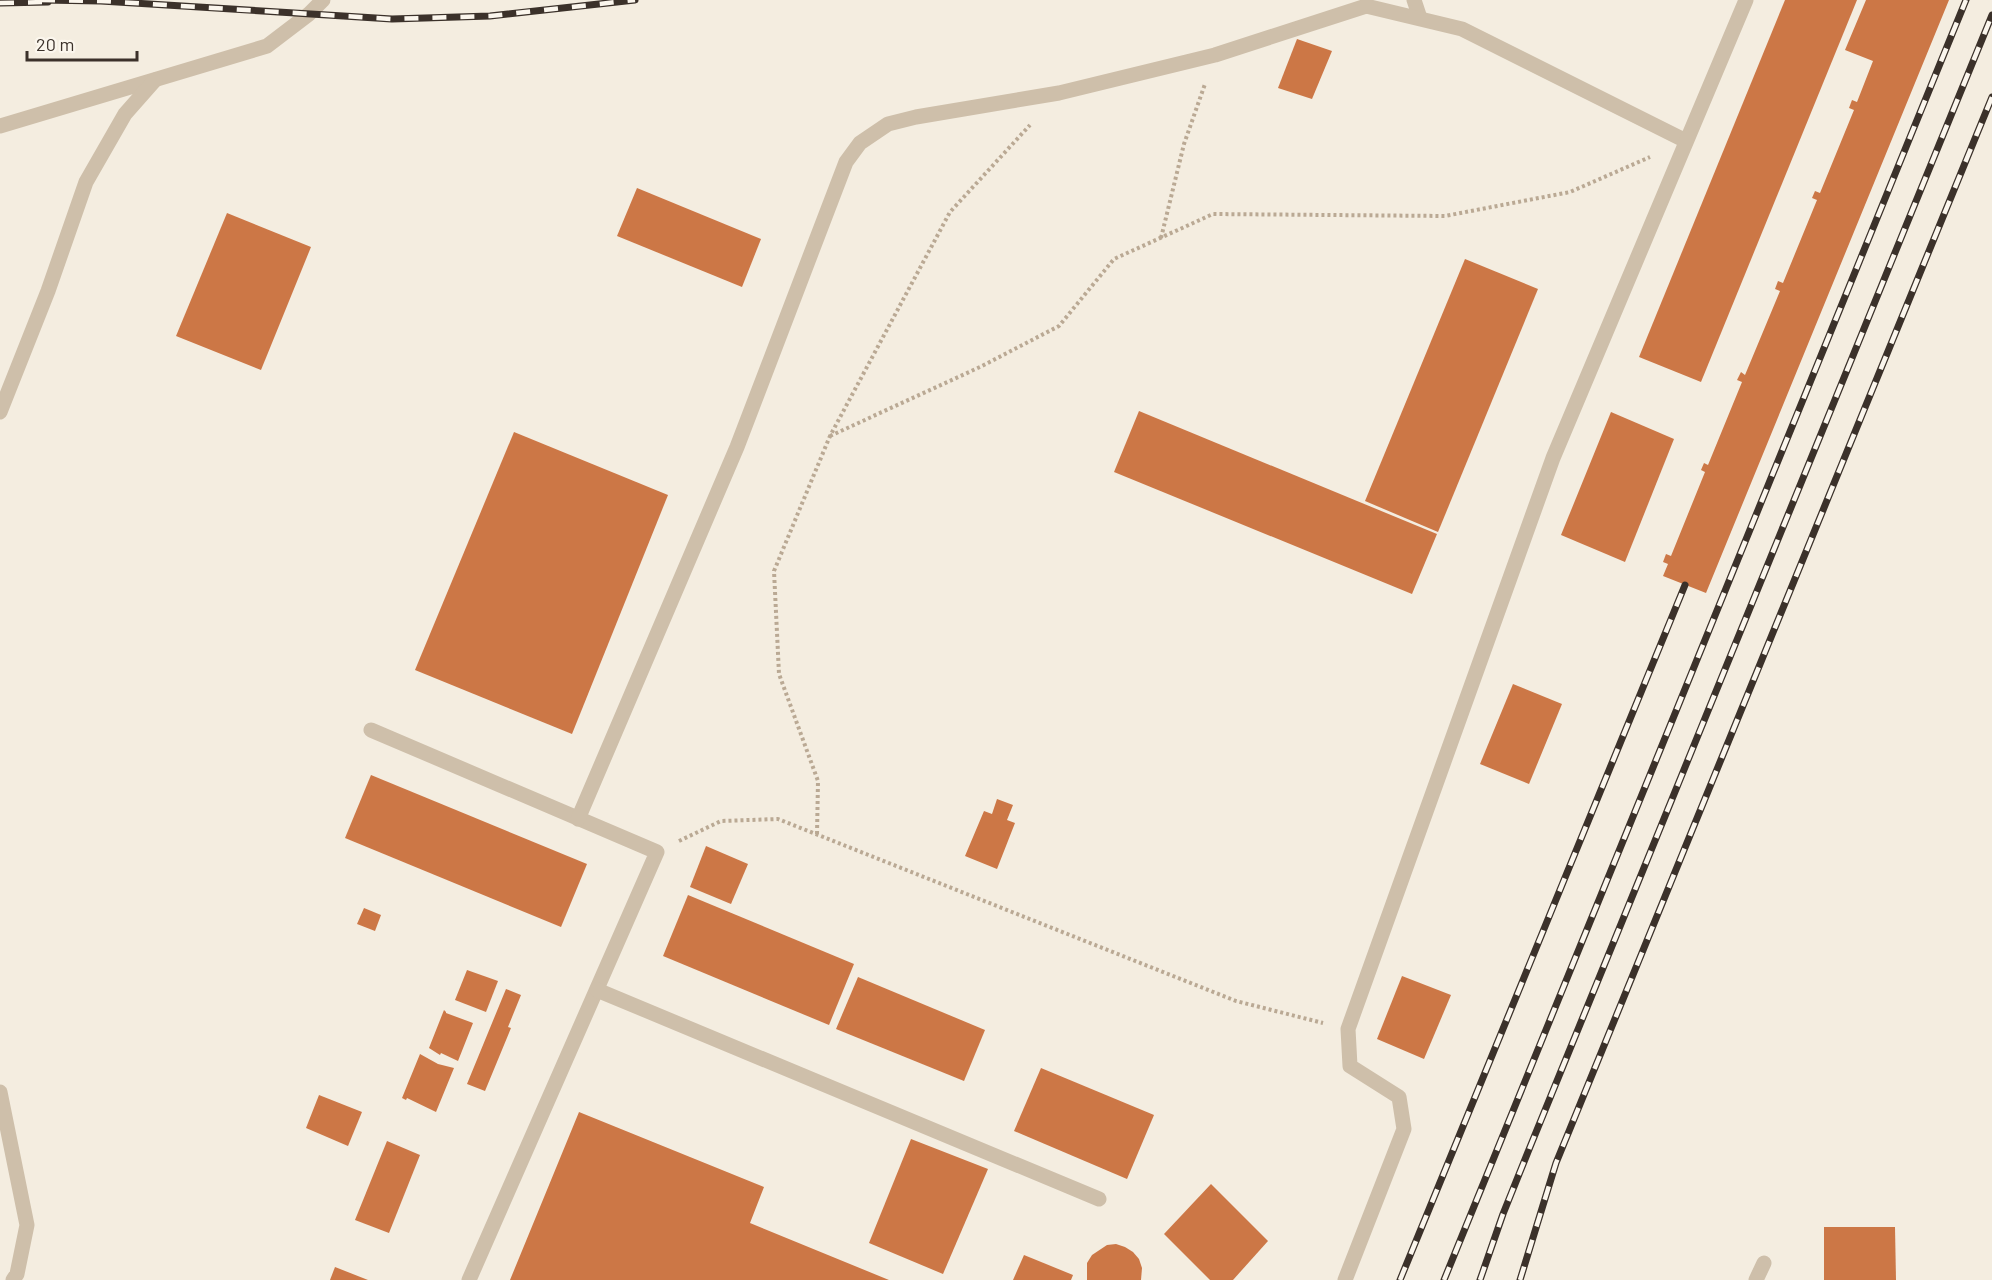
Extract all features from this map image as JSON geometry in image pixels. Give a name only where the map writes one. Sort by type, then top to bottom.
[{"type":"lane","points":[[0,126],[267,46],[309,14],[323,0]]},
{"type":"lane","points":[[1414,0],[1420,18]]},
{"type":"lane","points":[[1345,1280],[1404,1129],[1400,1097],[1350,1066],[1348,1029],[1553,458],[1746,0]]},
{"type":"lane","points":[[578,819],[737,447],[846,162],[860,142],[888,124],[916,117],[1059,93],[1215,55],[1366,6],[1462,29],[1686,141]]},
{"type":"lane","points":[[0,412],[48,291],[86,182],[125,114],[155,80]]},
{"type":"lane","points":[[371,730],[657,852],[469,1280]]},
{"type":"lane","points":[[597,990],[1099,1199]]},
{"type":"lane","points":[[0,1092],[27,1225],[17,1274],[13,1280]]},
{"type":"lane","points":[[1756,1280],[1764,1263]]},
{"type":"path","points":[[1161,238],[1184,144],[1215,55]]},
{"type":"path","points":[[817,834],[818,781],[779,674],[774,571],[830,436],[950,212],[1059,93]]},
{"type":"path","points":[[830,436],[980,367],[1059,326],[1114,259],[1212,214],[1445,216],[1570,192],[1686,141]]},
{"type":"path","points":[[657,852],[721,822],[778,819],[1236,1001],[1348,1029]]},
{"type":"building","points":[[1785,0],[1857,0],[1701,382],[1639,357]]},
{"type":"building","points":[[1866,0],[1949,0],[1706,593],[1663,576],[1668,564],[1663,562],[1666,554],[1671,556],[1705,472],[1701,470],[1704,463],[1708,465],[1742,382],[1737,380],[1741,372],[1745,375],[1780,291],[1775,289],[1778,281],[1783,283],[1817,200],[1812,198],[1815,191],[1820,193],[1854,110],[1849,108],[1852,100],[1857,102],[1873,61],[1845,50]]},
{"type":"building","points":[[1297,39],[1332,51],[1312,99],[1278,88]]},
{"type":"building","points":[[637,188],[761,239],[742,287],[617,236]]},
{"type":"building","points":[[227,213],[311,247],[261,370],[176,336]]},
{"type":"building","points":[[1465,259],[1538,289],[1438,532],[1365,501]]},
{"type":"building","points":[[1139,411],[1437,534],[1412,594],[1114,472]]},
{"type":"building","points":[[1611,412],[1674,439],[1625,562],[1561,535]]},
{"type":"building","points":[[514,432],[668,495],[572,734],[415,670]]},
{"type":"building","points":[[1513,684],[1562,704],[1529,784],[1480,764]]},
{"type":"building","points":[[371,775],[587,864],[561,927],[345,838]]},
{"type":"building","points":[[997,799],[1013,805],[1007,820],[1015,823],[997,869],[965,856],[984,811],[992,814]]},
{"type":"building","points":[[706,846],[748,864],[731,904],[690,887]]},
{"type":"building","points":[[688,895],[854,964],[829,1025],[663,956]]},
{"type":"building","points":[[364,908],[381,915],[375,931],[357,924]]},
{"type":"building","points":[[467,970],[498,981],[486,1012],[455,1000]]},
{"type":"building","points":[[1402,976],[1451,995],[1424,1059],[1377,1039]]},
{"type":"building","points":[[858,977],[985,1030],[964,1081],[836,1029]]},
{"type":"building","points":[[506,989],[521,995],[508,1027],[511,1028],[485,1091],[467,1084]]},
{"type":"building","points":[[444,1010],[446,1013],[473,1023],[458,1061],[441,1053],[440,1055],[429,1048]]},
{"type":"building","points":[[420,1054],[438,1064],[454,1068],[436,1112],[407,1098],[406,1100],[402,1098]]},
{"type":"building","points":[[1041,1068],[1154,1115],[1127,1179],[1014,1131]]},
{"type":"building","points":[[319,1095],[362,1112],[348,1146],[306,1128]]},
{"type":"building","points":[[579,1112],[764,1187],[750,1223],[889,1280],[510,1280]]},
{"type":"building","points":[[911,1139],[988,1169],[943,1274],[869,1243]]},
{"type":"building","points":[[387,1141],[420,1155],[389,1233],[355,1220]]},
{"type":"building","points":[[1211,1184],[1268,1241],[1233,1280],[1210,1280],[1164,1234]]},
{"type":"building","points":[[1824,1227],[1895,1227],[1896,1280],[1824,1280]]},
{"type":"building","points":[[1116,1244],[1133,1252],[1139,1259],[1142,1268],[1141,1280],[1087,1280],[1087,1263],[1092,1255],[1107,1245]]},
{"type":"building","points":[[1024,1255],[1073,1275],[1071,1280],[1013,1280]]},
{"type":"building","points":[[335,1267],[368,1280],[330,1280]]},
{"type":"railway","points":[[41,0],[101,1],[392,19],[490,16],[635,0]]},
{"type":"railway","points":[[1444,1280],[1966,0]]},
{"type":"railway","points":[[0,3],[48,2]]},
{"type":"railway","points":[[1480,1280],[1530,1147],[1992,15]]},
{"type":"railway","points":[[1520,1280],[1556,1163],[1992,97]]},
{"type":"railway","points":[[1400,1280],[1685,585]]}]
